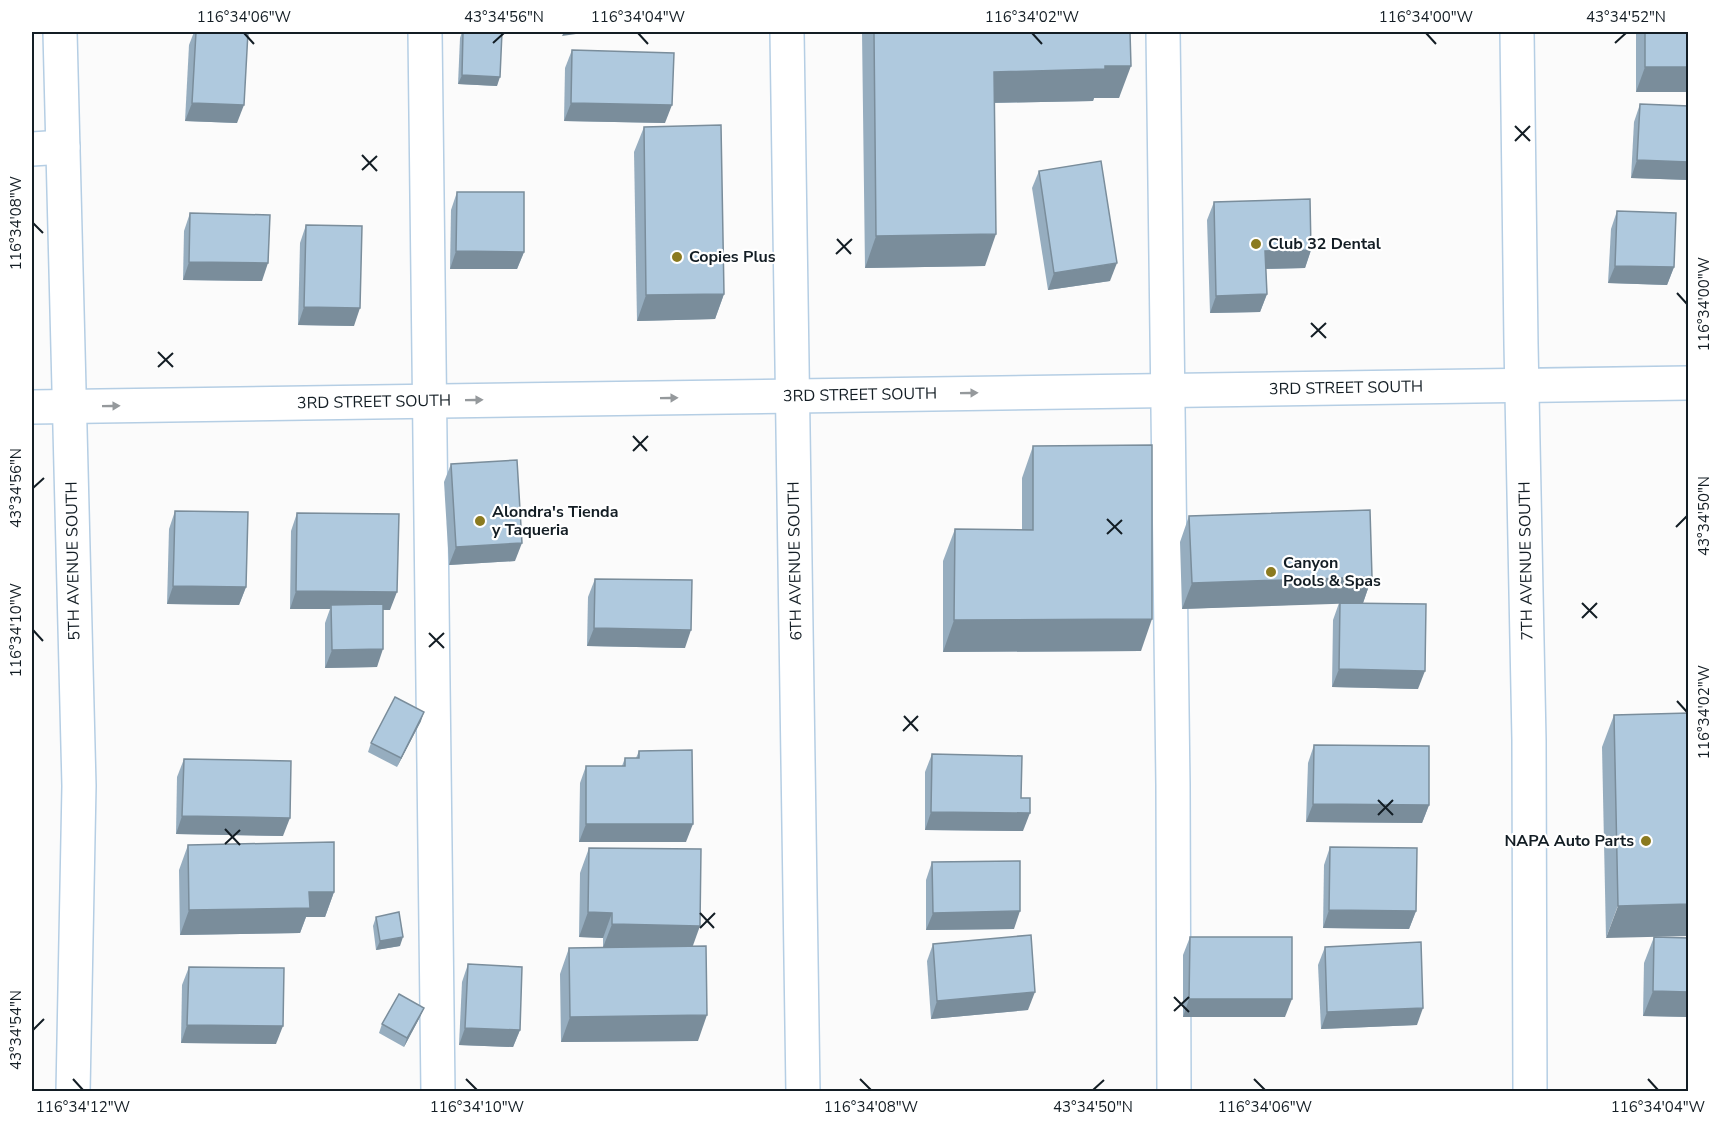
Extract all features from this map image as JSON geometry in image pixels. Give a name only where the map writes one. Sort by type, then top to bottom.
[{"type":"street","name":"5TH AVENUE SOUTH","points":[[60,32],[47,148],[69,406],[79,786],[74,1092]]},
{"type":"street","points":[[425,32],[438,1092]]},
{"type":"street","name":"6TH AVENUE SOUTH","points":[[788,32],[803,1092]]},
{"type":"street","points":[[1163,32],[1173,784],[1174,1092]]},
{"type":"street","name":"7TH AVENUE SOUTH","points":[[1517,32],[1529,740],[1530,1092]]},
{"type":"street","name":"3RD STREET SOUTH","points":[[32,407],[1689,383]]},
{"type":"building","points":[[196,32],[248,32],[244,105],[192,103]]},
{"type":"building","points":[[463,32],[502,32],[500,77],[462,75]]},
{"type":"building","points":[[874,32],[1130,32],[1131,66],[1105,66],[1105,69],[994,72],[996,234],[876,236]]},
{"type":"building","points":[[1645,32],[1689,32],[1689,67],[1645,67]]},
{"type":"building","points":[[572,50],[674,53],[672,105],[571,103]]},
{"type":"building","points":[[1640,104],[1689,106],[1689,162],[1637,160]]},
{"type":"building","points":[[721,125],[724,294],[646,295],[644,127]]},
{"type":"building","points":[[1101,161],[1117,263],[1054,273],[1039,171]]},
{"type":"building","points":[[457,192],[524,192],[524,252],[456,251]]},
{"type":"building","name":"Club 32 Dental","points":[[1310,199],[1311,250],[1265,251],[1267,294],[1216,296],[1214,202]]},
{"type":"building","points":[[1617,211],[1676,213],[1674,267],[1615,266]]},
{"type":"building","points":[[190,213],[270,215],[268,263],[189,262]]},
{"type":"building","points":[[306,225],[362,226],[360,308],[304,307]]},
{"type":"building","points":[[1152,445],[1152,619],[954,620],[955,529],[1033,530],[1033,446]]},
{"type":"building","name":"Alondra's Tienda y Taqueria","points":[[517,460],[522,543],[456,547],[451,464]]},
{"type":"building","points":[[1370,510],[1372,577],[1192,583],[1189,516]]},
{"type":"building","points":[[175,511],[248,512],[246,587],[173,586]]},
{"type":"building","points":[[297,513],[399,514],[397,592],[296,591]]},
{"type":"building","points":[[595,579],[692,580],[691,630],[594,628]]},
{"type":"building","points":[[1340,603],[1426,604],[1425,671],[1339,669]]},
{"type":"building","points":[[383,604],[383,649],[332,650],[331,605]]},
{"type":"building","points":[[395,697],[424,712],[401,758],[371,743]]},
{"type":"building","name":"NAPA Auto Parts","points":[[1689,713],[1689,904],[1618,906],[1614,715]]},
{"type":"building","points":[[1314,745],[1429,746],[1429,805],[1313,804]]},
{"type":"building","points":[[692,750],[693,824],[586,824],[586,766],[625,766],[625,758],[639,758],[639,751]]},
{"type":"building","points":[[932,754],[1022,756],[1021,798],[1030,798],[1030,813],[931,812]]},
{"type":"building","points":[[184,759],[291,761],[290,818],[182,816]]},
{"type":"building","points":[[334,842],[334,892],[309,892],[310,908],[189,910],[188,845]]},
{"type":"building","points":[[1330,847],[1417,848],[1416,911],[1329,910]]},
{"type":"building","points":[[589,848],[701,849],[700,926],[612,924],[612,913],[588,912]]},
{"type":"building","points":[[1020,861],[1020,911],[933,913],[932,862]]},
{"type":"building","points":[[399,912],[403,937],[380,941],[376,917]]},
{"type":"building","points":[[1031,935],[1035,992],[937,1001],[933,944]]},
{"type":"building","points":[[1190,937],[1292,937],[1292,999],[1189,999]]},
{"type":"building","points":[[1654,937],[1689,938],[1689,992],[1653,991]]},
{"type":"building","points":[[1421,942],[1423,1008],[1327,1012],[1325,947]]},
{"type":"building","points":[[706,946],[707,1015],[570,1017],[569,948]]},
{"type":"building","points":[[468,964],[522,967],[520,1030],[465,1028]]},
{"type":"building","points":[[189,967],[284,968],[283,1026],[187,1025]]},
{"type":"building","points":[[399,994],[424,1008],[407,1038],[382,1024]]},
{"type":"place","name":"Club 32 Dental","points":[[1256,244]]},
{"type":"place","name":"Copies Plus","points":[[677,257]]},
{"type":"place","name":"Alondra's Tienda y Taqueria","points":[[480,521]]},
{"type":"place","name":"Canyon Pools & Spas","points":[[1271,572]]},
{"type":"place","name":"NAPA Auto Parts","points":[[1646,841]]}]
